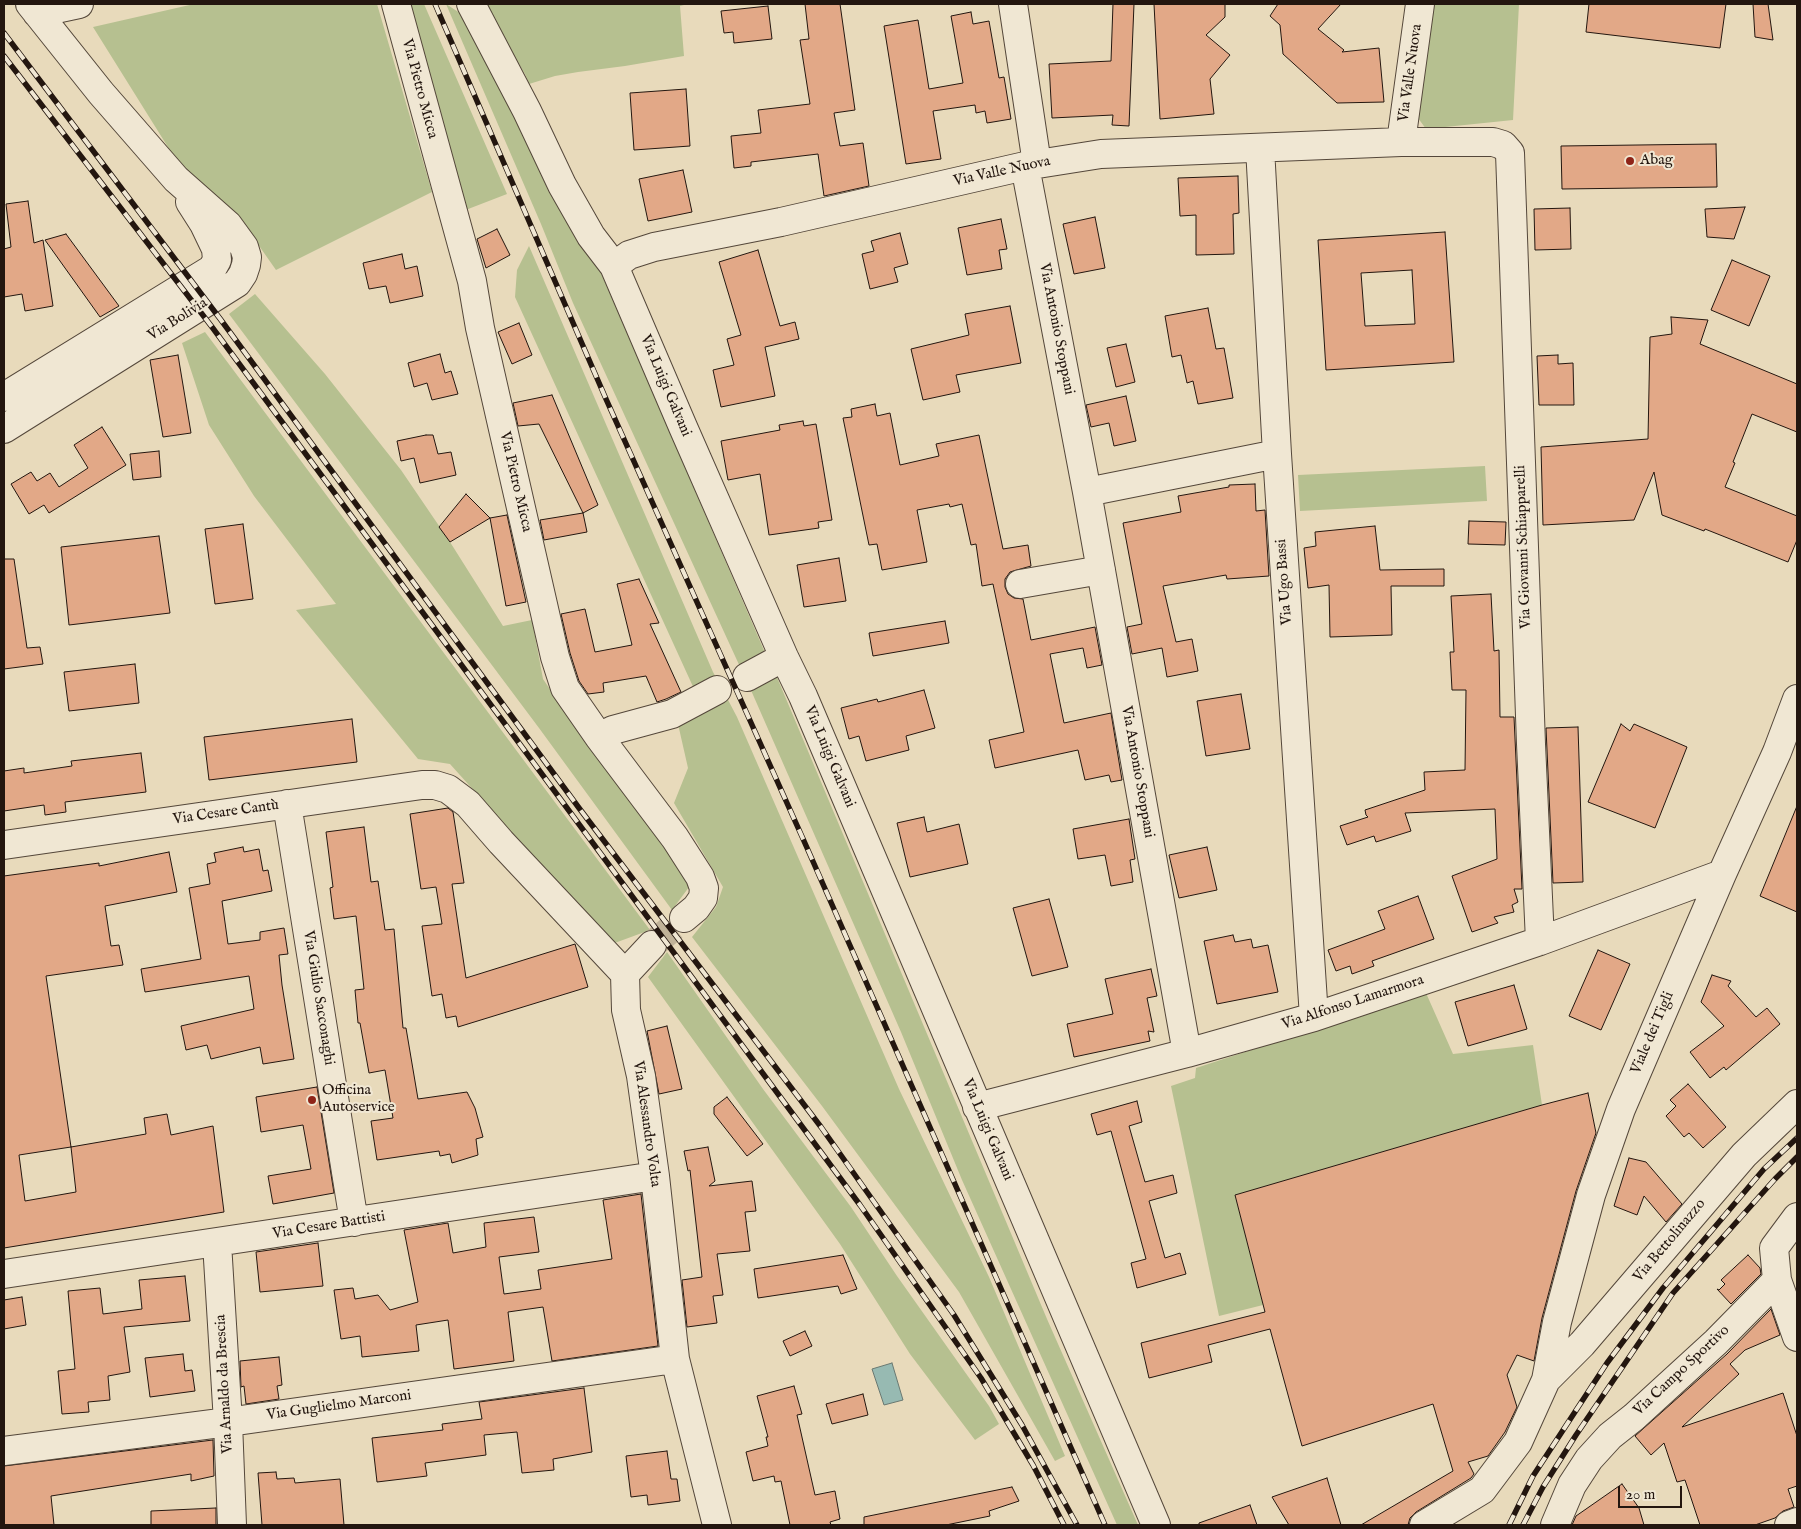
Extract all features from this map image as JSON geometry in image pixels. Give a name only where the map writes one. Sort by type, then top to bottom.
[{"type":"street","points":[[33,8],[79,4]]},
{"type":"street","name":"Via Pietro Micca","points":[[396,4],[472,281],[482,338],[555,657],[565,688],[598,738],[675,838],[700,876],[704,888],[703,898],[696,908],[684,918]]},
{"type":"street","name":"Via Luigi Galvani","points":[[471,4],[527,111],[562,185],[591,236],[614,266],[682,428],[803,696],[1156,1525]]},
{"type":"street","name":"Via Antonio Stoppani","points":[[1013,4],[1031,165],[1087,492],[1188,1053]]},
{"type":"street","name":"Via Valle Nuova","points":[[1401,142],[1420,4]]},
{"type":"street","name":"Via Bolivia","points":[[4,429],[238,283],[244,274],[247,257],[244,247],[228,225],[176,179],[101,93],[33,8]]},
{"type":"street","name":"Via Valle Nuova","points":[[614,266],[629,255],[654,247],[781,222],[1031,165],[1101,154],[1401,142],[1493,142],[1503,145],[1510,153]]},
{"type":"street","name":"Via Ugo Bassi","points":[[1260,148],[1277,454],[1314,1017]]},
{"type":"street","name":"Via Giovanni Schiapparelli","points":[[1510,153],[1540,941]]},
{"type":"street","name":"Via Bolivia","points":[[4,397],[212,269],[217,260],[216,249],[204,224],[176,179]]},
{"type":"street","points":[[1087,492],[1277,454]]},
{"type":"street","points":[[1020,584],[1101,570]]},
{"type":"street","points":[[747,677],[784,657]]},
{"type":"street","points":[[598,738],[613,730],[672,714],[717,690]]},
{"type":"street","name":"Viale dei Tigli","points":[[1546,1380],[1557,1322],[1591,1194],[1621,1108],[1722,874],[1787,753],[1797,700]]},
{"type":"street","name":"Via Cesare Cantù","points":[[4,846],[287,804],[422,785],[435,785],[448,790],[468,804],[624,974]]},
{"type":"street","name":"Via Giulio Sacconaghi","points":[[287,804],[354,1222]]},
{"type":"street","name":"Via Alfonso Lamarmora","points":[[977,1107],[1188,1053],[1314,1017],[1540,941],[1722,874]]},
{"type":"street","points":[[624,974],[652,945]]},
{"type":"street","name":"Via Alessandro Volta","points":[[624,974],[626,1010],[641,1076],[655,1176],[675,1359],[717,1525]]},
{"type":"street","name":"Via Bettolinazzo","points":[[1546,1380],[1582,1344],[1744,1155],[1797,1104]]},
{"type":"street","name":"Via Cesare Battisti","points":[[4,1274],[655,1176]]},
{"type":"street","points":[[1797,1217],[1774,1248],[1777,1280],[1797,1336]]},
{"type":"street","name":"Via Arnaldo da Brescia","points":[[217,1243],[232,1525]]},
{"type":"street","name":"Via Campo Sportivo","points":[[1555,1525],[1572,1485],[1589,1459],[1610,1436],[1716,1342],[1777,1280]]},
{"type":"street","name":"Via Guglielmo Marconi","points":[[4,1452],[675,1359]]},
{"type":"street","points":[[1424,1525],[1482,1490],[1518,1442],[1546,1380]]},
{"type":"street","points":[[1789,1525],[1797,1522]]},
{"type":"green space","points":[[194,4],[377,4],[432,192],[276,270],[255,240],[186,176],[93,27]]},
{"type":"green space","points":[[407,4],[424,4],[507,194],[463,211]]},
{"type":"green space","points":[[446,4],[463,15],[598,266],[766,655],[741,669],[573,303]]},
{"type":"green space","points":[[482,4],[688,4],[680,6],[684,56],[555,76],[529,84],[525,74]]},
{"type":"green space","points":[[1432,4],[1519,4],[1513,120],[1426,129],[1418,118]]},
{"type":"green space","points":[[529,246],[719,683],[695,691],[515,297],[517,270]]},
{"type":"green space","points":[[255,294],[325,374],[401,470],[450,542],[503,626],[532,620],[543,679],[692,883],[672,910],[539,728],[229,314]]},
{"type":"green space","points":[[205,332],[650,930],[612,944],[450,764],[418,759],[296,610],[336,604],[254,496],[209,425],[182,343]]},
{"type":"green space","points":[[1485,466],[1487,501],[1300,511],[1298,475]]},
{"type":"green space","points":[[776,675],[1047,1319],[1138,1525],[1117,1525],[962,1180],[901,1032],[750,688]]},
{"type":"green space","points":[[727,698],[737,717],[899,1089],[989,1277],[1065,1456],[1055,1461],[959,1292],[822,1106],[692,937],[716,907],[723,887],[674,803],[688,768],[678,724]]},
{"type":"green space","points":[[667,952],[763,1089],[851,1207],[897,1276],[989,1406],[999,1424],[975,1440],[910,1354],[840,1244],[648,977]]},
{"type":"green space","points":[[1426,993],[1453,1054],[1533,1045],[1542,1105],[1235,1195],[1263,1305],[1219,1316],[1171,1086],[1195,1078],[1196,1068]]},
{"type":"water","points":[[892,1363],[903,1400],[884,1405],[872,1369]]},
{"type":"building","points":[[805,4],[840,4],[855,110],[834,113],[840,146],[863,143],[869,186],[824,196],[818,154],[751,162],[751,166],[734,168],[731,136],[761,133],[758,110],[810,104],[800,40],[809,39]]},
{"type":"building","points":[[1113,4],[1134,4],[1129,126],[1112,125],[1113,115],[1052,118],[1049,64],[1111,61]]},
{"type":"building","points":[[1154,4],[1225,4],[1225,17],[1206,35],[1230,55],[1210,79],[1214,114],[1160,119]]},
{"type":"building","points":[[1278,4],[1341,4],[1318,29],[1344,50],[1342,52],[1379,48],[1384,102],[1337,103],[1283,54],[1280,25],[1270,16]]},
{"type":"building","points":[[1589,4],[1726,4],[1720,48],[1586,32]]},
{"type":"building","points":[[1753,4],[1768,4],[1773,40],[1755,37]]},
{"type":"building","points":[[768,6],[772,39],[734,43],[733,32],[724,33],[721,11]]},
{"type":"building","points":[[971,12],[973,24],[989,21],[999,78],[1004,77],[1011,119],[987,123],[985,111],[976,113],[975,105],[933,111],[941,159],[906,164],[884,26],[918,20],[929,89],[963,83],[951,16]]},
{"type":"building","points":[[686,89],[690,146],[634,150],[630,93]]},
{"type":"building","points":[[1716,144],[1717,187],[1562,189],[1561,146]]},
{"type":"building","points":[[683,170],[692,212],[648,221],[639,179]]},
{"type":"building","points":[[1238,176],[1239,213],[1233,214],[1234,254],[1196,255],[1196,215],[1180,216],[1178,178]]},
{"type":"building","points":[[28,201],[34,243],[43,240],[53,306],[25,311],[22,294],[4,297],[4,249],[11,247],[6,204]]},
{"type":"building","points":[[1745,207],[1734,239],[1707,237],[1705,209]]},
{"type":"building","points":[[1570,208],[1571,249],[1535,250],[1534,209]]},
{"type":"building","points":[[1095,217],[1105,268],[1074,274],[1063,224]]},
{"type":"building","points":[[1001,219],[1007,249],[999,250],[1002,269],[967,275],[958,228]]},
{"type":"building","points":[[497,229],[510,255],[486,268],[477,239]]},
{"type":"building","points":[[1445,232],[1454,362],[1326,370],[1318,240]],"holes":[[[1412,270],[1415,324],[1365,326],[1361,273]]]},
{"type":"building","points":[[900,233],[908,264],[894,268],[898,282],[870,289],[862,254],[874,251],[871,241]]},
{"type":"building","points":[[66,234],[119,306],[100,317],[45,240]]},
{"type":"building","points":[[758,250],[780,326],[795,322],[799,339],[765,347],[775,396],[721,407],[713,370],[734,365],[727,339],[741,335],[719,262]]},
{"type":"building","points":[[402,254],[405,269],[417,266],[423,296],[390,303],[386,286],[369,289],[363,263]]},
{"type":"building","points":[[1732,260],[1770,276],[1749,326],[1711,310]]},
{"type":"building","points":[[1010,306],[1021,363],[956,375],[960,392],[923,400],[911,349],[969,335],[965,314]]},
{"type":"building","points":[[1208,308],[1216,349],[1224,348],[1233,398],[1198,404],[1193,381],[1187,383],[1181,355],[1172,357],[1165,316]]},
{"type":"building","points":[[1671,317],[1708,320],[1700,344],[1797,384],[1797,432],[1752,414],[1725,487],[1797,516],[1797,540],[1788,562],[1705,529],[1704,531],[1662,515],[1654,472],[1634,520],[1543,525],[1541,447],[1648,439],[1650,337],[1672,334]]},
{"type":"building","points":[[519,323],[532,355],[512,364],[498,332]]},
{"type":"building","points":[[1126,344],[1135,382],[1116,387],[1107,348]]},
{"type":"building","points":[[440,354],[445,373],[451,371],[458,394],[432,400],[427,383],[414,387],[408,363]]},
{"type":"building","points":[[178,355],[191,433],[163,437],[150,360]]},
{"type":"building","points":[[1558,355],[1558,364],[1573,363],[1574,405],[1539,405],[1537,356]]},
{"type":"building","points":[[552,395],[598,505],[583,513],[539,424],[518,426],[513,403]]},
{"type":"building","points":[[1126,396],[1136,441],[1114,446],[1109,423],[1091,427],[1086,405]]},
{"type":"building","points":[[875,404],[877,416],[890,413],[900,465],[939,456],[936,444],[979,435],[1003,549],[1028,545],[1031,566],[1010,572],[1005,579],[1005,587],[1008,594],[1014,598],[1023,599],[1031,640],[1095,627],[1102,665],[1087,668],[1083,648],[1050,654],[1064,723],[1111,713],[1122,780],[1111,782],[1109,775],[1085,780],[1078,750],[995,768],[989,740],[1024,732],[993,584],[982,586],[976,544],[971,545],[962,504],[950,507],[949,504],[917,510],[927,562],[882,570],[877,544],[869,545],[843,418],[852,417],[851,409]]},
{"type":"building","points":[[803,421],[804,426],[816,424],[832,520],[818,522],[819,528],[769,535],[760,474],[728,480],[721,441],[780,430],[779,425]]},
{"type":"building","points":[[102,427],[126,465],[49,513],[44,505],[29,514],[11,484],[31,472],[37,481],[50,473],[59,487],[88,468],[74,445]]},
{"type":"building","points":[[433,435],[438,454],[451,452],[456,475],[420,483],[414,458],[401,461],[397,441]]},
{"type":"building","points":[[159,451],[161,477],[133,480],[130,454]]},
{"type":"building","points":[[1255,484],[1256,511],[1265,510],[1269,576],[1227,579],[1226,575],[1163,586],[1176,642],[1192,639],[1198,671],[1167,677],[1162,648],[1132,654],[1127,627],[1142,624],[1123,523],[1181,512],[1178,496],[1229,487],[1229,485]]},
{"type":"building","points":[[466,494],[490,518],[450,542],[439,527]]},
{"type":"building","points":[[583,513],[587,532],[544,540],[540,520]]},
{"type":"building","points":[[507,515],[526,602],[506,606],[490,518]]},
{"type":"building","points":[[1469,521],[1506,522],[1505,545],[1468,544]]},
{"type":"building","points":[[243,524],[253,599],[215,604],[205,529]]},
{"type":"building","points":[[1375,526],[1380,570],[1444,569],[1444,586],[1391,586],[1392,635],[1330,637],[1329,585],[1308,588],[1304,548],[1316,546],[1315,532]]},
{"type":"building","points":[[159,536],[170,613],[69,625],[61,547]]},
{"type":"building","points":[[839,558],[846,601],[804,607],[797,565]]},
{"type":"building","points":[[4,559],[14,559],[27,648],[40,647],[43,664],[4,669]]},
{"type":"building","points":[[639,579],[659,623],[650,624],[681,692],[657,702],[646,676],[603,683],[604,692],[588,694],[579,681],[561,614],[585,609],[595,652],[632,645],[617,584]]},
{"type":"building","points":[[1491,594],[1494,651],[1499,650],[1500,717],[1514,717],[1522,889],[1514,889],[1518,902],[1512,905],[1514,912],[1494,917],[1498,923],[1472,932],[1452,876],[1497,859],[1495,809],[1405,813],[1411,831],[1376,842],[1374,836],[1347,845],[1340,826],[1368,817],[1365,810],[1425,790],[1424,772],[1465,770],[1466,690],[1452,690],[1450,652],[1454,652],[1451,596]]},
{"type":"building","points":[[945,621],[949,643],[873,656],[869,633]]},
{"type":"building","points":[[135,664],[139,703],[69,711],[64,672]]},
{"type":"building","points":[[924,690],[935,728],[906,736],[909,750],[866,761],[859,736],[849,739],[841,708],[877,699],[878,702]]},
{"type":"building","points":[[1241,694],[1250,749],[1206,756],[1197,701]]},
{"type":"building","points":[[352,719],[357,762],[209,780],[204,737]]},
{"type":"building","points":[[1621,724],[1630,731],[1634,724],[1687,747],[1655,828],[1588,802]]},
{"type":"building","points":[[1578,727],[1583,882],[1553,883],[1546,728]]},
{"type":"building","points":[[141,753],[146,792],[65,802],[66,812],[45,815],[44,805],[4,811],[4,771],[24,768],[24,773],[72,766],[71,761]]},
{"type":"building","points":[[1797,806],[1797,912],[1760,896]]},
{"type":"building","points":[[448,808],[453,812],[464,883],[452,884],[466,978],[575,944],[588,987],[458,1027],[456,1016],[446,1018],[442,994],[432,996],[422,926],[442,924],[436,887],[421,889],[410,814]]},
{"type":"building","points":[[924,817],[927,832],[959,824],[968,864],[910,877],[897,823]]},
{"type":"building","points":[[1129,819],[1135,859],[1130,860],[1133,882],[1111,886],[1105,855],[1078,859],[1073,829]]},
{"type":"building","points":[[364,827],[371,882],[378,881],[385,930],[394,929],[403,1028],[406,1028],[418,1099],[467,1092],[475,1108],[483,1137],[476,1139],[478,1155],[452,1163],[450,1154],[440,1156],[439,1151],[377,1160],[371,1121],[393,1118],[385,1070],[369,1073],[360,1023],[358,1023],[355,990],[364,989],[356,916],[334,919],[330,888],[333,887],[326,832]]},
{"type":"building","points":[[243,847],[244,852],[259,849],[263,871],[268,870],[272,891],[222,901],[228,944],[260,940],[260,932],[284,928],[288,954],[279,955],[294,1059],[263,1064],[260,1047],[211,1059],[207,1045],[186,1050],[181,1026],[254,1009],[249,976],[145,992],[141,969],[201,959],[189,888],[210,884],[207,864],[216,862],[214,853]]},
{"type":"building","points":[[1207,847],[1217,890],[1179,898],[1169,855]]},
{"type":"building","points":[[169,852],[177,892],[105,906],[111,946],[119,945],[123,965],[46,976],[71,1147],[146,1134],[144,1118],[167,1114],[171,1135],[213,1126],[224,1212],[4,1248],[4,876],[99,863],[99,866]],"holes":[[[71,1147],[76,1192],[25,1201],[19,1155]]]},
{"type":"building","points":[[1418,896],[1434,939],[1372,961],[1374,966],[1352,974],[1350,966],[1336,971],[1328,950],[1385,929],[1378,911]]},
{"type":"building","points":[[1049,899],[1068,967],[1032,976],[1013,908]]},
{"type":"building","points":[[1233,935],[1235,942],[1251,939],[1253,948],[1268,945],[1278,992],[1217,1004],[1204,941]]},
{"type":"building","points":[[1598,950],[1630,964],[1601,1030],[1569,1016]]},
{"type":"building","points":[[1151,969],[1157,996],[1147,998],[1154,1032],[1148,1031],[1150,1041],[1074,1057],[1067,1024],[1113,1014],[1105,979]]},
{"type":"building","points":[[1712,975],[1731,981],[1728,986],[1756,1017],[1767,1008],[1780,1024],[1726,1070],[1724,1067],[1710,1078],[1690,1052],[1724,1026],[1701,1002]]},
{"type":"building","points":[[1514,985],[1527,1029],[1468,1046],[1455,1002]]},
{"type":"building","points":[[667,1026],[682,1089],[659,1094],[647,1031]]},
{"type":"building","points":[[1688,1084],[1726,1127],[1703,1148],[1689,1133],[1684,1137],[1666,1116],[1676,1106],[1670,1100]]},
{"type":"building","points":[[317,1087],[334,1193],[273,1204],[268,1176],[311,1169],[303,1125],[261,1132],[256,1097]]},
{"type":"building","points":[[1588,1093],[1596,1133],[1576,1191],[1542,1318],[1534,1361],[1517,1355],[1507,1375],[1517,1407],[1505,1432],[1488,1456],[1468,1462],[1474,1474],[1471,1478],[1416,1512],[1410,1518],[1408,1525],[1361,1525],[1453,1471],[1433,1404],[1302,1446],[1270,1329],[1208,1345],[1212,1362],[1149,1378],[1141,1343],[1265,1312],[1235,1195]]},
{"type":"building","points":[[727,1097],[763,1144],[747,1156],[714,1114],[714,1107]]},
{"type":"building","points":[[1137,1101],[1142,1122],[1129,1126],[1145,1182],[1173,1175],[1177,1193],[1149,1201],[1165,1258],[1180,1253],[1186,1274],[1137,1288],[1131,1263],[1146,1259],[1111,1131],[1097,1135],[1091,1114]]},
{"type":"building","points":[[708,1147],[715,1181],[709,1186],[752,1181],[756,1211],[745,1212],[750,1251],[717,1254],[723,1295],[713,1296],[717,1323],[687,1327],[682,1280],[702,1277],[690,1170],[688,1171],[684,1151]]},
{"type":"building","points":[[1629,1158],[1646,1162],[1682,1204],[1666,1222],[1644,1196],[1637,1215],[1614,1206]]},
{"type":"building","points":[[641,1194],[658,1346],[552,1361],[543,1307],[508,1312],[514,1361],[454,1369],[448,1320],[416,1325],[419,1351],[362,1357],[360,1336],[341,1339],[334,1290],[353,1288],[355,1299],[378,1295],[390,1310],[418,1302],[404,1230],[448,1223],[453,1253],[486,1247],[484,1223],[534,1217],[539,1252],[499,1257],[504,1294],[541,1289],[538,1270],[612,1259],[603,1200]]},
{"type":"building","points":[[318,1243],[323,1286],[260,1292],[256,1252]]},
{"type":"building","points":[[843,1255],[857,1289],[841,1294],[838,1286],[758,1298],[754,1269]]},
{"type":"building","points":[[1748,1255],[1760,1268],[1761,1274],[1731,1304],[1717,1289],[1719,1290],[1725,1284],[1721,1280]]},
{"type":"building","points":[[185,1276],[190,1321],[124,1327],[130,1372],[108,1376],[110,1400],[88,1402],[89,1412],[62,1414],[58,1371],[75,1369],[68,1291],[100,1288],[103,1314],[142,1309],[139,1280]]},
{"type":"building","points":[[22,1297],[26,1325],[4,1329],[4,1300]]},
{"type":"building","points":[[1771,1309],[1780,1335],[1745,1350],[1730,1364],[1739,1374],[1682,1427],[1783,1393],[1797,1436],[1797,1486],[1788,1489],[1794,1507],[1783,1511],[1775,1518],[1755,1525],[1700,1525],[1685,1480],[1677,1482],[1664,1443],[1651,1455],[1635,1436],[1727,1354]]},
{"type":"building","points":[[805,1331],[812,1346],[790,1356],[783,1341]]},
{"type":"building","points":[[183,1354],[185,1371],[192,1370],[195,1391],[150,1397],[145,1358]]},
{"type":"building","points":[[279,1357],[282,1385],[277,1386],[279,1399],[246,1404],[244,1386],[241,1387],[240,1361]]},
{"type":"building","points":[[794,1386],[802,1414],[797,1415],[815,1495],[835,1491],[840,1519],[830,1522],[831,1525],[790,1525],[781,1481],[775,1482],[774,1476],[753,1481],[746,1452],[768,1446],[766,1437],[768,1437],[757,1396]]},
{"type":"building","points":[[584,1388],[592,1452],[553,1459],[554,1470],[522,1473],[517,1432],[484,1435],[486,1455],[425,1463],[427,1476],[377,1482],[372,1438],[443,1430],[442,1424],[482,1419],[479,1402]]},
{"type":"building","points":[[863,1394],[868,1415],[832,1424],[826,1404]]},
{"type":"building","points":[[213,1440],[214,1476],[191,1481],[191,1474],[51,1496],[54,1525],[4,1525],[4,1466]]},
{"type":"building","points":[[667,1451],[671,1479],[677,1479],[680,1501],[648,1505],[647,1495],[631,1497],[626,1456]]},
{"type":"building","points":[[276,1472],[277,1479],[294,1478],[295,1483],[340,1479],[344,1525],[262,1525],[258,1473]]},
{"type":"building","points":[[1327,1478],[1341,1525],[1289,1525],[1272,1497]]},
{"type":"building","points":[[1622,1484],[1639,1508],[1644,1525],[1572,1525],[1576,1516]]},
{"type":"building","points":[[1012,1487],[1019,1501],[989,1511],[990,1516],[946,1525],[864,1525],[864,1517]]},
{"type":"building","points":[[1250,1505],[1257,1525],[1199,1525],[1199,1523]]},
{"type":"building","points":[[216,1508],[216,1525],[151,1525],[151,1511]]},
{"type":"tunnel","points":[[652,945],[684,918]]},
{"type":"railway","points":[[435,4],[606,399],[804,841],[1105,1525]]},
{"type":"railway","points":[[4,33],[221,320],[579,808],[821,1127],[954,1315],[1022,1425],[1077,1525]]},
{"type":"railway","points":[[4,56],[212,327],[860,1205],[981,1378],[1033,1465],[1064,1525]]},
{"type":"railway","points":[[1509,1525],[1533,1476],[1607,1363],[1663,1288],[1764,1169],[1797,1138]]},
{"type":"railway","points":[[1523,1525],[1543,1487],[1576,1435],[1673,1293],[1797,1157]]},
{"type":"place","name":"Abag","points":[[1630,161]]},
{"type":"place","name":"Officina Autoservice","points":[[312,1100]]}]
